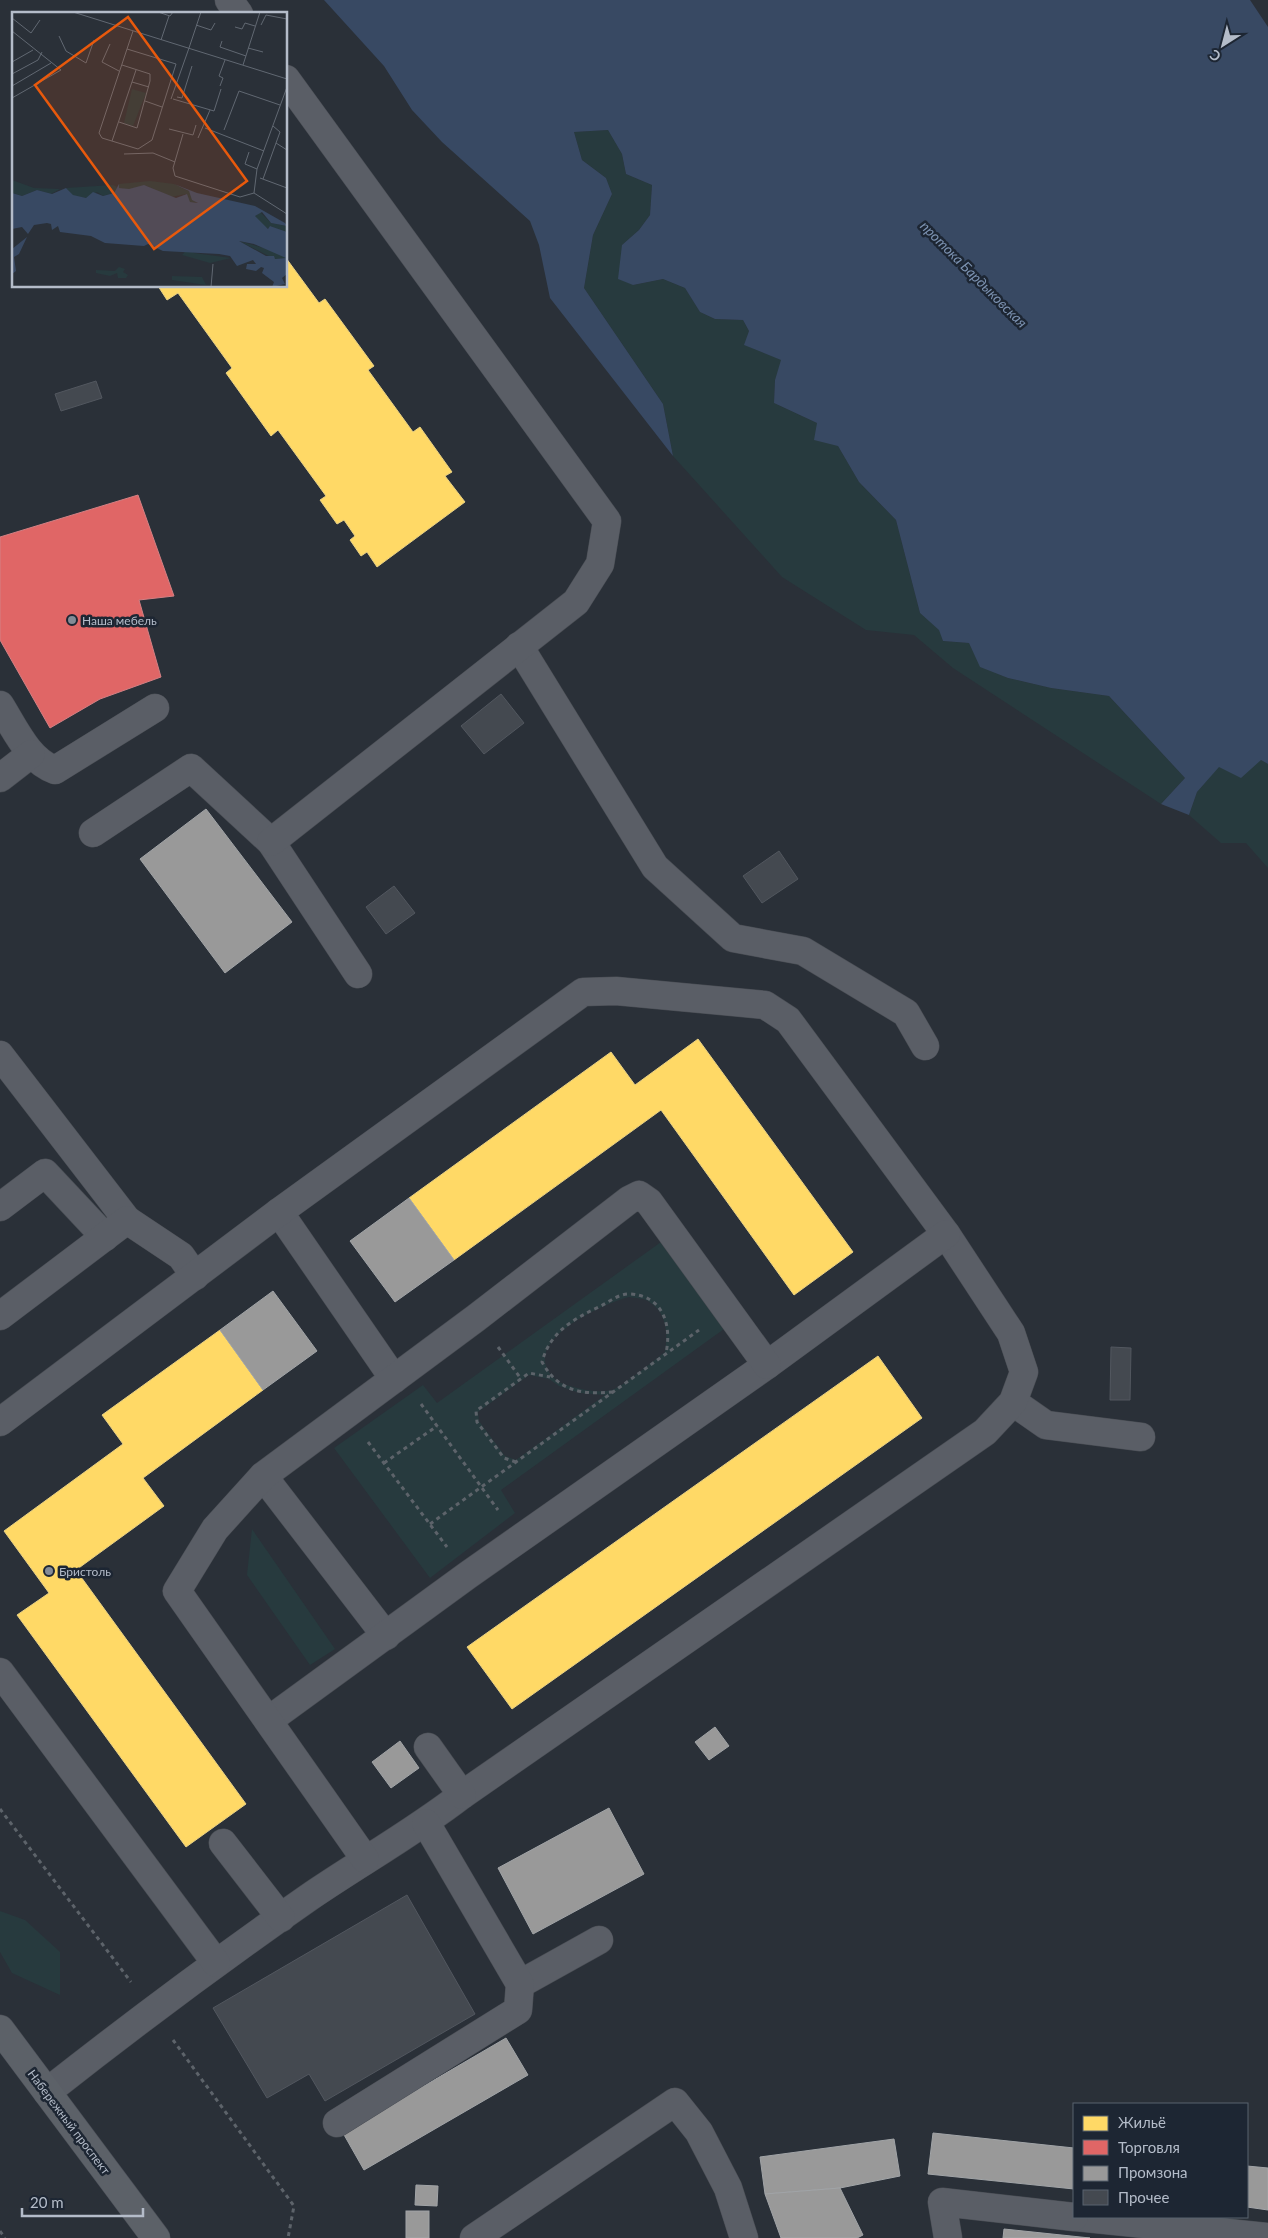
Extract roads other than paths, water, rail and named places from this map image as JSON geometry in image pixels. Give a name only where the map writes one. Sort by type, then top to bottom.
[{"type":"main road","name":"Набережный проспект","points":[[0,2029],[156,2238]]},
{"type":"street","points":[[229,0],[238,12]]},
{"type":"street","points":[[271,842],[576,602],[600,564],[607,521],[288,82]]},
{"type":"street","points":[[519,646],[655,866],[734,938],[803,951],[906,1012],[925,1046]]},
{"type":"street","points":[[0,705],[31,754],[42,765],[55,770],[155,708]]},
{"type":"street","points":[[0,778],[31,754]]},
{"type":"street","points":[[93,833],[191,768],[271,842],[358,974]]},
{"type":"street","points":[[0,1422],[279,1212],[584,992],[616,991],[765,1005],[788,1020],[946,1234],[1011,1333],[1024,1372],[1012,1402],[985,1432],[462,1795],[426,1822],[366,1859],[216,1963],[47,2092]]},
{"type":"street","points":[[0,1055],[127,1220],[182,1256],[195,1276]]},
{"type":"street","points":[[0,1207],[45,1173],[105,1237]]},
{"type":"street","points":[[366,1859],[177,1591],[215,1528],[263,1476],[397,1377],[629,1200],[639,1195],[649,1202],[767,1364]]},
{"type":"street","points":[[279,1212],[397,1377]]},
{"type":"street","points":[[0,1316],[127,1220]]},
{"type":"street","points":[[269,1720],[468,1575],[519,1541],[946,1234]]},
{"type":"street","points":[[1012,1402],[1046,1426],[1141,1437]]},
{"type":"street","points":[[263,1476],[386,1636]]},
{"type":"street","points":[[0,1672],[216,1963]]},
{"type":"street","points":[[428,1747],[462,1795]]},
{"type":"street","points":[[337,2123],[518,2010],[520,1984],[426,1822]]},
{"type":"street","points":[[223,1842],[280,1918]]},
{"type":"street","points":[[520,1984],[599,1940]]},
{"type":"street","points":[[474,2238],[675,2102],[699,2132],[728,2188],[744,2238]]},
{"type":"street","points":[[948,2238],[942,2202],[1073,2217]]},
{"type":"street","points":[[1085,2218],[1268,2237]]},
{"type":"water","name":"протока Бардыковская","points":[[324,0],[1250,0],[1268,27],[1268,764],[1261,760],[1241,778],[1219,767],[1197,792],[1189,815],[1161,804],[1185,778],[1109,696],[1051,688],[1008,678],[980,667],[969,643],[943,641],[939,630],[920,613],[896,520],[859,482],[838,446],[814,440],[817,423],[774,403],[775,380],[781,360],[744,345],[749,331],[743,320],[715,319],[700,312],[685,288],[663,279],[633,285],[618,279],[622,245],[639,230],[650,215],[652,185],[626,174],[622,154],[608,130],[574,132],[582,160],[606,178],[612,194],[593,235],[584,288],[663,404],[673,456],[550,298],[539,245],[530,221],[442,142],[412,110],[384,66]]},
{"type":"place","name":"Наша мебель","points":[[72,620]]},
{"type":"place","name":"Бристоль","points":[[49,1571]]}]
